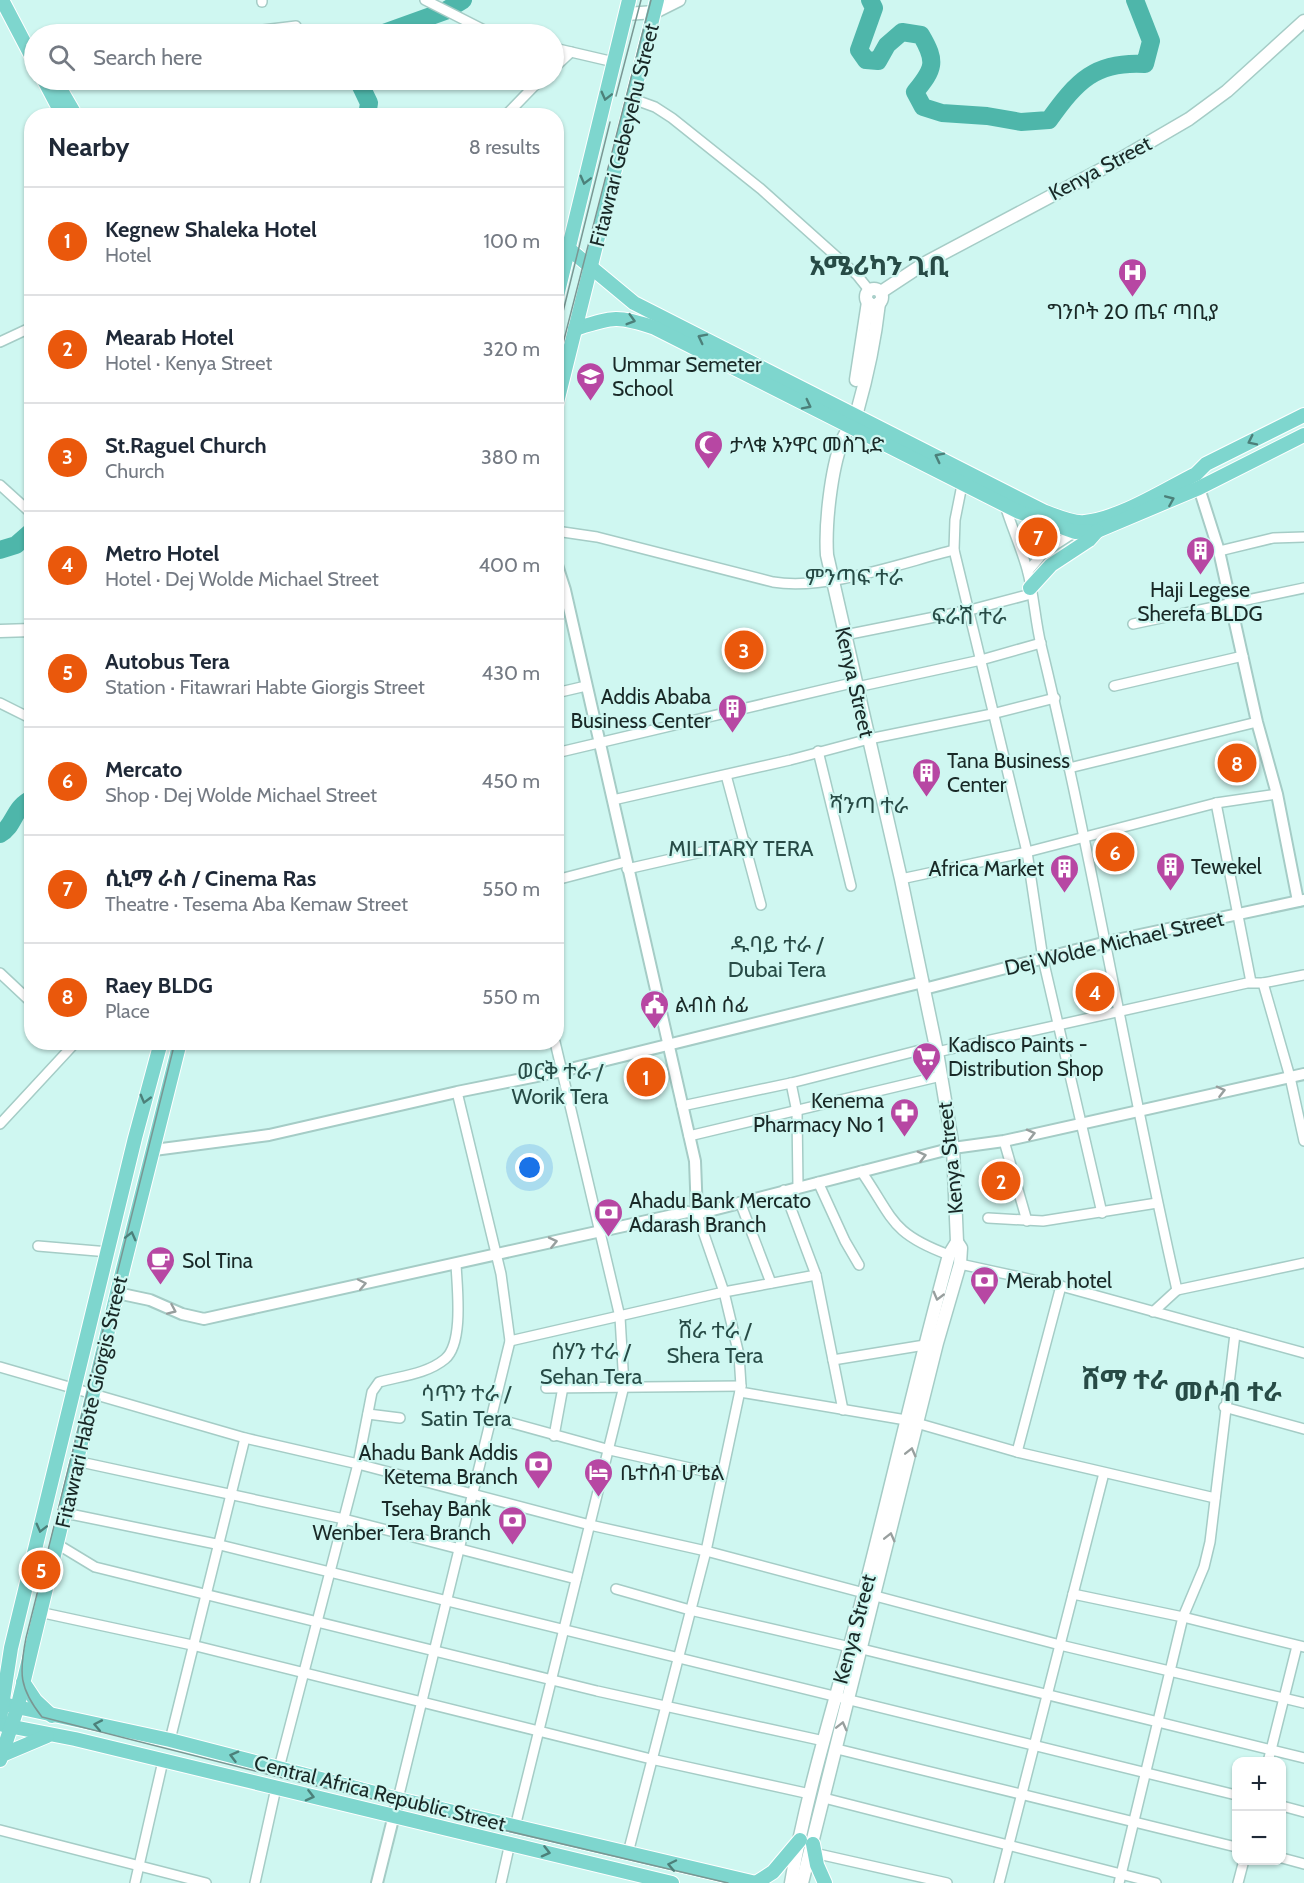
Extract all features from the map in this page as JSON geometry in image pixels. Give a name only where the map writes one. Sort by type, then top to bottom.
[{"type":"main road","points":[[2,0],[24,42]]},
{"type":"main road","points":[[11,0],[24,24]]},
{"type":"main road","points":[[628,7],[656,6],[679,0]]},
{"type":"main road","name":"Fitawrari Gebeyehu Street","points":[[591,269],[656,6]]},
{"type":"main road","name":"Fitawrari Gebeyehu Street","points":[[564,269],[628,7]]},
{"type":"main road","name":"Kenya Street","points":[[791,1883],[809,1846],[810,1794],[836,1695],[856,1648],[931,1344],[949,1255],[957,1242],[953,1148],[924,985],[826,555],[826,523],[845,431],[852,412],[858,371],[874,297],[925,263],[1117,161],[1189,119],[1235,84],[1304,21]]},
{"type":"main road","points":[[54,90],[60,108]]},
{"type":"main road","points":[[56,90],[69,108]]},
{"type":"main road","points":[[578,210],[605,213]]},
{"type":"main road","points":[[569,249],[634,303],[852,412],[964,477],[1005,505],[1051,525],[1097,531]]},
{"type":"main road","points":[[564,373],[591,269]]},
{"type":"main road","points":[[575,328],[614,317],[655,328],[845,431],[964,477],[1080,527],[1197,481],[1304,435]]},
{"type":"main road","points":[[1031,591],[1051,565],[1089,540],[1097,531],[1197,481],[1206,464],[1304,415]]},
{"type":"main road","points":[[0,631],[24,630]]},
{"type":"main road","points":[[7,1706],[4,1675],[158,1050]]},
{"type":"main road","name":"Fitawrari Habte Giorgis Street","points":[[1,1757],[7,1706],[23,1682],[92,1393],[178,1050]]},
{"type":"main road","points":[[931,1344],[960,1264],[961,1248],[957,1242]]},
{"type":"main road","points":[[802,1883],[809,1846],[824,1798],[849,1698],[856,1648]]},
{"type":"main road","points":[[23,1682],[35,1700],[52,1716]]},
{"type":"main road","name":"Central Africa Republic Street","points":[[7,1706],[170,1740],[398,1799],[756,1883]]},
{"type":"main road","name":"Central Africa Republic Street","points":[[4,1723],[49,1736],[510,1843],[622,1877],[672,1883]]},
{"type":"main road","points":[[1,1757],[49,1736]]},
{"type":"main road","points":[[756,1883],[773,1872],[792,1852],[809,1846]]},
{"type":"main road","points":[[809,1846],[825,1883]]},
{"type":"street","points":[[425,0],[438,4],[474,24]]},
{"type":"street","points":[[564,50],[614,62]]},
{"type":"street","points":[[564,59],[571,52]]},
{"type":"street","points":[[513,108],[530,90]]},
{"type":"street","points":[[633,99],[666,113],[761,189],[857,275],[874,297]]},
{"type":"street","points":[[0,342],[24,331]]},
{"type":"street","points":[[964,477],[954,550],[1027,852],[1043,959],[1102,1213]]},
{"type":"street","points":[[1197,481],[1219,551],[1257,723],[1277,794],[1301,901]]},
{"type":"street","points":[[0,485],[24,507]]},
{"type":"street","points":[[1005,505],[1028,571],[1041,643],[1055,698],[1107,942],[1118,1014],[1177,1290]]},
{"type":"street","points":[[1028,571],[1044,552],[1080,527]]},
{"type":"street","points":[[564,532],[597,537],[773,582],[796,585],[831,580],[954,550]]},
{"type":"street","points":[[1219,551],[1273,538],[1304,537]]},
{"type":"street","points":[[1133,624],[1304,588]]},
{"type":"street","points":[[845,635],[970,610],[1031,591]]},
{"type":"street","points":[[564,594],[695,1161],[697,1214],[724,1292],[739,1355],[740,1389],[706,1551],[628,1853]]},
{"type":"street","points":[[564,751],[856,684],[981,660],[1041,643]]},
{"type":"street","points":[[1114,686],[1243,656]]},
{"type":"street","points":[[564,691],[586,686]]},
{"type":"street","points":[[613,800],[726,775],[868,738],[992,714],[1055,698]]},
{"type":"street","points":[[0,703],[24,715]]},
{"type":"street","points":[[1069,768],[1257,723]]},
{"type":"street","points":[[818,751],[851,886]]},
{"type":"street","points":[[726,775],[761,904]]},
{"type":"street","points":[[901,879],[1027,852],[1216,803],[1277,794]]},
{"type":"street","points":[[1216,803],[1236,915],[1251,982]]},
{"type":"street","points":[[564,878],[746,842]]},
{"type":"street","name":"Dej Wolde Michael Street","points":[[153,1150],[269,1135],[457,1092],[562,1071],[1043,959],[1107,942],[1301,901]]},
{"type":"street","points":[[0,973],[24,996]]},
{"type":"street","points":[[682,1106],[936,1049],[1118,1014],[1251,982],[1263,983],[1304,975]]},
{"type":"street","points":[[1263,983],[1290,1077],[1304,1137]]},
{"type":"street","points":[[0,1124],[69,1050]]},
{"type":"street","points":[[515,1827],[624,1386],[620,1317],[598,1232],[557,1050]]},
{"type":"street","points":[[117,1293],[150,1300],[182,1314],[204,1319],[687,1212],[697,1214],[953,1148],[1004,1141],[1304,1074]]},
{"type":"street","points":[[689,1136],[941,1076]]},
{"type":"street","points":[[791,1083],[797,1112],[798,1187]]},
{"type":"street","points":[[377,1883],[510,1341],[501,1274],[457,1092]]},
{"type":"street","points":[[1004,1141],[1028,1221]]},
{"type":"street","points":[[861,1171],[887,1215],[902,1232],[914,1241],[949,1255]]},
{"type":"street","points":[[818,1182],[845,1241],[859,1265]]},
{"type":"street","points":[[784,1190],[816,1275],[843,1410]]},
{"type":"street","points":[[740,1202],[771,1283]]},
{"type":"street","points":[[988,1218],[1028,1221],[1102,1213],[1157,1203]]},
{"type":"street","points":[[38,1246],[109,1252]]},
{"type":"street","points":[[1153,1312],[1177,1290],[1304,1263]]},
{"type":"street","points":[[279,1768],[358,1464],[372,1392],[379,1382],[433,1366],[450,1352],[458,1318],[456,1264]]},
{"type":"street","points":[[960,1264],[1061,1286],[1304,1353]]},
{"type":"street","points":[[510,1341],[724,1292],[816,1275]]},
{"type":"street","points":[[1017,1452],[1061,1286]]},
{"type":"street","points":[[1120,1878],[1183,1617],[1204,1567],[1235,1335]]},
{"type":"street","points":[[833,1360],[931,1344]]},
{"type":"street","points":[[0,1367],[76,1387],[166,1417],[245,1438],[358,1464],[590,1526],[706,1551],[1060,1645],[1304,1703]]},
{"type":"street","points":[[546,1388],[624,1386],[740,1389],[843,1410],[912,1421],[1017,1452],[1215,1498]]},
{"type":"street","points":[[554,1436],[563,1387]]},
{"type":"street","points":[[1224,1407],[1304,1429]]},
{"type":"street","points":[[368,1414],[400,1418]]},
{"type":"street","points":[[490,1417],[554,1436],[721,1475]]},
{"type":"street","points":[[170,1740],[216,1544],[245,1438]]},
{"type":"street","points":[[76,1461],[230,1492],[459,1547],[576,1579]]},
{"type":"street","points":[[999,1883],[1104,1473]]},
{"type":"street","points":[[65,1513],[216,1544],[562,1631],[849,1698],[1232,1794]]},
{"type":"street","points":[[57,1544],[95,1567],[664,1707],[824,1741]]},
{"type":"street","points":[[616,1589],[690,1610],[1048,1694],[1304,1758]]},
{"type":"street","points":[[1073,1594],[1183,1617],[1301,1646],[1284,1698],[1269,1757]]},
{"type":"street","points":[[39,1612],[192,1645],[651,1759],[810,1794]]},
{"type":"street","points":[[837,1749],[1232,1846]]},
{"type":"street","points":[[135,1883],[163,1761]]},
{"type":"street","points":[[255,1883],[276,1788]]},
{"type":"street","points":[[824,1798],[1120,1878],[1156,1883]]},
{"type":"street","points":[[1286,1807],[1304,1812]]},
{"type":"street","points":[[0,1830],[206,1883]]},
{"type":"street","points":[[501,1883],[510,1843]]},
{"type":"street","points":[[809,1846],[946,1883]]},
{"type":"street","points":[[1286,1859],[1304,1864]]},
{"type":"street","points":[[1238,1883],[1243,1865]]},
{"type":"waterway","points":[[409,24],[445,11],[463,0]]},
{"type":"waterway","points":[[870,0],[874,8],[859,50],[866,60],[878,61],[887,45],[902,32],[921,35],[931,59],[929,71],[915,92],[923,107],[942,113],[987,116],[1021,122],[1049,120],[1078,84],[1100,70],[1113,66],[1145,64],[1151,41],[1135,0]]},
{"type":"waterway","points":[[363,90],[369,103],[368,108]]},
{"type":"waterway","points":[[0,550],[16,545],[24,538]]},
{"type":"waterway","points":[[0,834],[5,831],[24,804]]},
{"type":"tram line","points":[[616,96],[641,0]]},
{"type":"tram line","points":[[564,340],[651,0]]},
{"type":"tram line","points":[[564,308],[610,122]]},
{"type":"tram line","points":[[173,1050],[26,1638],[22,1661],[23,1680],[34,1707],[42,1717],[287,1779],[728,1883]]},
{"type":"place","name":"ግንቦት 20 ጤና ጣቢያ","points":[[1133,298]]},
{"type":"place","name":"Ummar Semeter School","points":[[591,402]]},
{"type":"place","name":"ታላቁ አንዋር መስጊድ","points":[[709,470]]},
{"type":"place","name":"ሲኒማ ራስ / Cinema Ras","points":[[1038,537]]},
{"type":"place","name":"Haji Legese Sherefa BLDG","points":[[1200,576]]},
{"type":"place","name":"St.Raguel Church","points":[[744,650]]},
{"type":"place","name":"Addis Ababa Business Center","points":[[732,734]]},
{"type":"place","name":"Raey BLDG","points":[[1237,763]]},
{"type":"place","name":"Tana Business Center","points":[[926,798]]},
{"type":"place","name":"Mercato","points":[[1115,852]]},
{"type":"place","name":"Tewekel","points":[[1170,892]]},
{"type":"place","name":"Africa Market","points":[[1065,894]]},
{"type":"place","name":"Metro Hotel","points":[[1095,992]]},
{"type":"place","name":"ልብስ ሰፊ","points":[[654,1030]]},
{"type":"place","name":"Kegnew Shaleka Hotel","points":[[646,1077]]},
{"type":"place","name":"Kadisco Paints - Distribution Shop","points":[[927,1082]]},
{"type":"place","name":"Kenema Pharmacy No 1","points":[[905,1138]]},
{"type":"place","name":"Mearab Hotel","points":[[1001,1181]]},
{"type":"place","name":"Ahadu Bank Mercato Adarash Branch","points":[[608,1238]]},
{"type":"place","name":"Sol Tina","points":[[161,1286]]},
{"type":"place","name":"Merab hotel","points":[[985,1306]]},
{"type":"place","name":"Ahadu Bank Addis Ketema Branch","points":[[539,1490]]},
{"type":"place","name":"ቤተሰብ ሆቴል","points":[[599,1498]]},
{"type":"place","name":"Tsehay Bank Wenber Tera Branch","points":[[512,1546]]},
{"type":"place","name":"Autobus Tera","points":[[41,1570]]},
{"type":"district","name":"አሜሪካን ጊቢ","points":[[879,265]]},
{"type":"district","name":"ምንጣፍ ተራ","points":[[854,577]]},
{"type":"district","name":"ፍራሽ ተራ","points":[[969,616]]},
{"type":"district","name":"ሻንጣ ተራ","points":[[869,805]]},
{"type":"district","name":"MILITARY TERA","points":[[741,848]]},
{"type":"district","name":"ዱባይ ተራ / Dubai Tera","points":[[777,956]]},
{"type":"district","name":"ወርቅ ተራ / Worik Tera","points":[[560,1084]]},
{"type":"district","name":"ሸራ ተራ / Shera Tera","points":[[715,1342]]},
{"type":"district","name":"ሰሃን ተራ / Sehan Tera","points":[[591,1364]]},
{"type":"district","name":"ሸማ ተራ","points":[[1125,1379]]},
{"type":"district","name":"መሶብ ተራ","points":[[1228,1391]]},
{"type":"district","name":"ሳጥን ተራ / Satin Tera","points":[[466,1406]]}]
